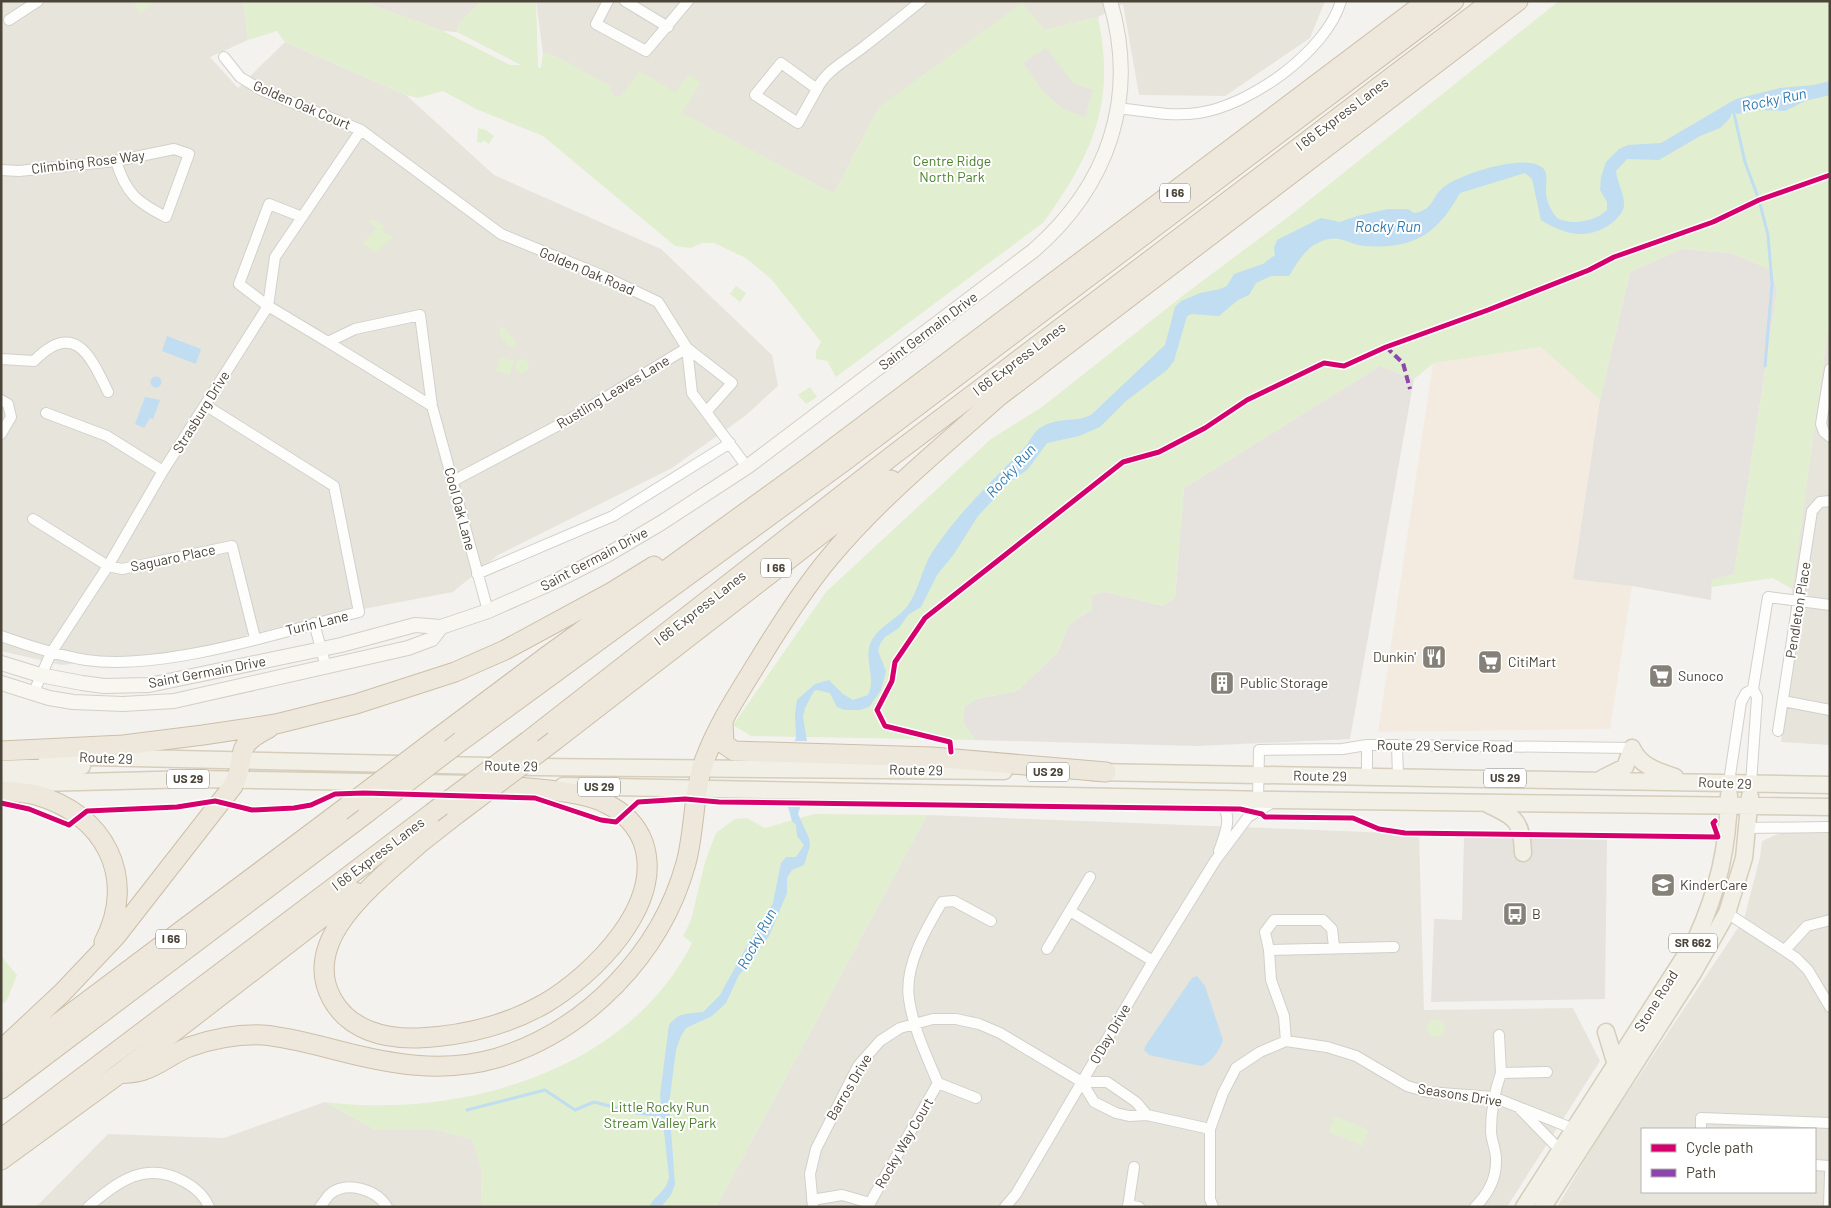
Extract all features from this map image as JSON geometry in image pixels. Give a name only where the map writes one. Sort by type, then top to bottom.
[{"type":"highway","name":"I 66","points":[[1,1066],[546,656],[701,547],[1071,271],[1427,1]]},
{"type":"highway","name":"I 66 Express Lanes","points":[[1,1089],[461,741],[843,462],[1454,1]]},
{"type":"highway","name":"I 66 Express Lanes","points":[[1,1139],[528,741],[892,456],[1492,1]]},
{"type":"highway","name":"I 66","points":[[1,1160],[119,1074],[554,741],[998,397],[1518,1]]},
{"type":"highway","points":[[119,1074],[146,1070],[188,1047],[218,1038],[263,1035],[298,1040],[401,1064],[430,1067],[474,1063],[532,1045],[569,1024],[600,1000],[641,954],[670,906],[686,863],[702,767],[723,722],[790,612],[831,556],[876,507],[998,397]]},
{"type":"highway","points":[[1,751],[123,745],[276,724],[356,704],[455,672],[505,650],[596,601],[666,558],[701,547]]},
{"type":"highway","points":[[723,722],[723,741],[728,749],[771,760],[838,762],[932,757],[1106,772]]},
{"type":"highway","points":[[1,1050],[92,963],[142,905],[238,770],[248,740],[276,724]]},
{"type":"highway","points":[[421,842],[350,910],[329,941],[324,964],[325,980],[331,998],[344,1015],[364,1029],[382,1035],[401,1038],[435,1037],[464,1033],[501,1023],[544,1004],[566,988],[608,949],[633,914],[645,889],[648,870],[646,850],[630,821],[606,803],[588,797],[499,785]]},
{"type":"highway","points":[[1,791],[35,795],[80,817],[93,828],[109,852],[117,877],[118,901],[112,926],[92,963]]},
{"type":"main road","points":[[1597,780],[1625,767],[1632,748]]},
{"type":"main road","points":[[1632,748],[1636,756],[1644,764],[1689,782]]},
{"type":"main road","name":"Route 29","points":[[1,755],[149,759],[238,770],[499,785],[1208,797],[1277,800],[1729,804],[1830,807]]},
{"type":"main road","points":[[1,769],[60,768],[149,759]]},
{"type":"main road","name":"Route 29","points":[[1,784],[238,770],[702,767],[771,760]]},
{"type":"main road","name":"Route 29","points":[[1106,772],[1830,785]]},
{"type":"main road","name":"Stone Road","points":[[1524,1207],[1696,939],[1712,904],[1724,856],[1729,782]]},
{"type":"main road","name":"Stone Road","points":[[1543,1207],[1698,966],[1727,913],[1740,872],[1748,828],[1751,784]]},
{"type":"main road","points":[[1482,802],[1507,812],[1517,821],[1522,833],[1523,853]]},
{"type":"main road","points":[[1606,1032],[1616,1064]]},
{"type":"street","points":[[9,20],[38,1]]},
{"type":"street","points":[[608,1],[596,24],[646,51],[688,1]]},
{"type":"street","points":[[625,1],[668,27]]},
{"type":"street","name":"Saint Germain Drive","points":[[1,663],[40,674],[104,686],[149,684],[321,649],[415,625],[441,627],[488,611],[558,580],[607,555],[661,523],[747,467],[803,427],[1052,235],[1075,209],[1094,179],[1111,138],[1118,108],[1121,55],[1110,1]]},
{"type":"street","points":[[1118,108],[1186,114],[1210,111],[1236,103],[1259,90],[1310,51],[1327,33],[1342,1]]},
{"type":"street","points":[[817,89],[782,62],[755,95],[798,123],[817,89],[837,66],[915,3]]},
{"type":"street","name":"Golden Oak Court","points":[[224,57],[240,77],[261,90],[361,130]]},
{"type":"street","name":"Strasburg Drive","points":[[33,694],[40,674],[51,653],[108,566],[164,471],[268,306],[275,257],[361,130]]},
{"type":"street","name":"Golden Oak Road","points":[[361,130],[501,234],[601,275],[658,302],[687,348],[692,393],[747,467]]},
{"type":"street","name":"Climbing Rose Way","points":[[1,170],[19,171],[116,161],[174,149],[189,154],[166,217],[144,206],[131,195],[122,180],[116,161]]},
{"type":"street","points":[[302,217],[269,204],[239,284],[268,306],[432,406]]},
{"type":"street","name":"Cool Oak Lane","points":[[328,342],[355,329],[420,315],[432,406],[488,611]]},
{"type":"street","points":[[1,359],[34,360],[53,345],[66,342],[80,347],[90,356],[108,392]]},
{"type":"street","points":[[687,348],[732,383],[706,412]]},
{"type":"street","name":"Rustling Leaves Lane","points":[[453,481],[572,418],[687,348]]},
{"type":"street","points":[[1830,369],[1821,424],[1824,432],[1830,437]]},
{"type":"street","points":[[1,400],[8,404],[11,417],[1,434]]},
{"type":"street","name":"Turin Lane","points":[[1,636],[51,653],[87,660],[126,661],[192,653],[359,612],[334,486],[205,405]]},
{"type":"street","points":[[46,413],[107,436],[164,471]]},
{"type":"street","points":[[477,574],[612,516],[730,444]]},
{"type":"street","name":"Pendleton Place","points":[[1778,731],[1800,601],[1812,511],[1820,502],[1830,501]]},
{"type":"street","name":"Saguaro Place","points":[[33,520],[108,566],[122,569],[232,546],[255,638]]},
{"type":"street","name":"Stone Road","points":[[1751,784],[1757,697],[1753,689],[1768,596],[1800,601]]},
{"type":"street","points":[[1800,601],[1830,606]]},
{"type":"street","points":[[314,623],[326,667]]},
{"type":"street","name":"Saint Germain Drive","points":[[1,683],[33,694],[73,702],[123,704],[174,701],[408,648],[432,639],[441,627]]},
{"type":"street","name":"Stone Road","points":[[1729,782],[1741,702],[1746,693],[1753,689]]},
{"type":"street","points":[[1783,701],[1830,710]]},
{"type":"street","points":[[1366,745],[1367,776]]},
{"type":"street","name":"Route 29 Service Road","points":[[1258,775],[1259,750],[1342,749],[1366,745],[1632,748]]},
{"type":"street","points":[[1397,745],[1398,776]]},
{"type":"street","points":[[1258,775],[1258,799]]},
{"type":"street","name":"O'Day Drive","points":[[1208,797],[1219,802],[1228,815],[1228,828],[1215,861]]},
{"type":"street","name":"O'Day Drive","points":[[1005,1207],[1016,1194],[1153,961],[1215,861],[1248,817],[1277,800]]},
{"type":"street","points":[[1748,828],[1830,828]]},
{"type":"street","points":[[1047,949],[1090,876]]},
{"type":"street","name":"Rocky Way Court","points":[[976,1098],[938,1083],[908,998],[912,965],[924,932],[942,902],[954,900],[991,921]]},
{"type":"street","points":[[1070,911],[1153,961]]},
{"type":"street","points":[[1727,913],[1785,950],[1808,970],[1830,1007]]},
{"type":"street","points":[[1213,1207],[1210,1199],[1210,1129],[1222,1093],[1236,1068],[1260,1052],[1286,1041],[1284,1016],[1271,980],[1264,932],[1274,920],[1323,920],[1332,930],[1334,947]]},
{"type":"street","points":[[1785,950],[1807,926],[1830,920]]},
{"type":"street","points":[[1268,950],[1394,947]]},
{"type":"street","name":"Barros Drive","points":[[813,1203],[810,1174],[816,1149],[858,1066],[880,1041],[900,1028],[915,1022],[942,1018],[979,1024],[1000,1033],[1082,1082]]},
{"type":"street","points":[[1475,1207],[1483,1199],[1493,1180],[1496,1161],[1491,1133],[1493,1097],[1501,1073],[1499,1035]]},
{"type":"street","name":"Seasons Drive","points":[[1286,1041],[1327,1047],[1356,1056],[1407,1086],[1428,1092],[1493,1097],[1574,1129]]},
{"type":"street","points":[[1501,1073],[1547,1072]]},
{"type":"street","points":[[1082,1082],[1094,1102],[1116,1113],[1129,1116],[1147,1115],[1210,1129]]},
{"type":"street","points":[[1082,1082],[1107,1082],[1136,1102],[1147,1115]]},
{"type":"street","name":"Rocky Way Court","points":[[813,1203],[842,1195],[868,1205],[938,1083]]},
{"type":"street","name":"Seasons Drive","points":[[1516,1105],[1560,1150]]},
{"type":"street","points":[[1701,1128],[1701,1118],[1830,1123]]},
{"type":"street","points":[[1816,1165],[1830,1166]]},
{"type":"street","points":[[1134,1167],[1128,1206],[1139,1207]]},
{"type":"street","points":[[88,1207],[114,1184],[131,1176],[152,1172],[172,1175],[195,1187],[209,1207]]},
{"type":"street","points":[[1829,1207],[1830,1173]]},
{"type":"street","points":[[320,1207],[330,1194],[340,1188],[358,1188],[374,1193],[387,1207]]},
{"type":"shaded area","points":[[1,1],[243,1],[248,40],[210,57],[238,88],[285,42],[406,95],[494,175],[661,249],[772,355],[778,386],[745,416],[672,468],[498,555],[453,592],[321,617],[179,652],[62,665],[1,651]]},
{"type":"shaded area","points":[[361,1],[481,1],[459,24],[457,32],[443,31]]},
{"type":"shaded area","points":[[536,1],[1325,1],[1310,38],[1225,96],[1139,95],[1123,4],[1098,17],[1045,30],[879,107],[834,194],[681,113],[701,82],[676,92],[621,98],[612,95],[609,86],[559,58],[543,53]]},
{"type":"shaded area","points":[[1046,48],[1074,84],[1093,90],[1085,117],[1062,108],[1044,92],[1023,63]]},
{"type":"shaded area","points":[[1681,249],[1731,253],[1772,270],[1777,291],[1734,574],[1712,580],[1711,600],[1632,586],[1573,579],[1600,400],[1630,272]]},
{"type":"shaded area","points":[[1830,313],[1830,745],[1781,742],[1792,589]]},
{"type":"shaded area","points":[[1541,347],[1600,400],[1573,578],[1632,586],[1610,729],[1378,732],[1433,363]]},
{"type":"shaded area","points":[[1380,366],[1414,379],[1350,739],[1197,746],[975,740],[963,722],[964,708],[976,699],[1017,691],[1058,652],[1069,625],[1092,609],[1091,595],[1106,592],[1163,606],[1175,598],[1184,488]]},
{"type":"shaded area","points":[[927,815],[1419,834],[1424,1010],[1573,1008],[1600,1061],[1507,1207],[716,1207]]},
{"type":"shaded area","points":[[1789,829],[1830,831],[1830,1207],[1557,1207],[1601,1133],[1744,919],[1760,857],[1762,841]]},
{"type":"shaded area","points":[[1464,837],[1607,838],[1605,999],[1431,1002],[1434,919],[1462,920]]},
{"type":"shaded area","points":[[325,1102],[376,1130],[437,1130],[472,1139],[482,1169],[481,1207],[36,1207],[108,1134],[224,1138]]},
{"type":"green space","points":[[133,1],[155,1],[140,14]]},
{"type":"green space","name":"Centre Ridge North Park","points":[[243,1],[361,1],[443,31],[510,65],[521,65],[457,32],[459,24],[481,1],[536,1],[538,67],[541,68],[543,53],[559,58],[610,86],[612,95],[620,97],[640,71],[675,92],[688,75],[701,82],[682,113],[834,194],[879,107],[1022,3],[1045,30],[1098,17],[1103,48],[1104,76],[1102,102],[1096,126],[1076,173],[1044,222],[836,377],[827,361],[816,359],[816,351],[821,342],[772,280],[746,258],[714,243],[702,243],[691,248],[675,246],[543,136],[476,109],[443,91],[418,98],[406,95],[285,42],[277,31],[248,40]]},
{"type":"green space","points":[[1559,1],[1830,1],[1830,313],[1792,589],[1773,578],[1712,587],[1711,580],[1734,574],[1777,291],[1772,270],[1731,253],[1681,249],[1630,272],[1600,400],[1541,347],[1434,363],[1414,379],[1380,366],[1184,488],[1175,598],[1163,606],[1106,592],[1091,595],[1092,609],[1069,625],[1058,652],[1017,691],[976,699],[964,708],[963,722],[975,740],[751,736],[733,725],[826,592],[991,439],[1042,407],[1185,294],[1292,214]]},
{"type":"green space","points":[[478,128],[486,130],[494,136],[489,144],[483,140],[481,143],[477,142]]},
{"type":"green space","points":[[372,219],[384,226],[381,230],[393,237],[376,253],[363,244],[376,228],[369,223]]},
{"type":"green space","points":[[736,286],[746,293],[740,302],[730,294]]},
{"type":"green space","points":[[503,326],[516,341],[515,347],[509,346],[500,336],[499,330]]},
{"type":"green space","points":[[500,357],[514,361],[510,375],[496,371]]},
{"type":"green space","points":[[522,359],[527,361],[529,366],[527,371],[522,373],[517,371],[515,366],[517,361]]},
{"type":"green space","points":[[810,387],[817,397],[806,404],[798,395]]},
{"type":"green space","name":"Little Rocky Run Stream Valley Park","points":[[814,814],[927,815],[716,1207],[481,1207],[482,1169],[472,1139],[436,1130],[376,1130],[325,1102],[376,1105],[429,1102],[483,1093],[534,1077],[583,1054],[626,1025],[663,988],[692,943],[683,936],[691,920],[705,862],[716,833],[735,819],[747,818],[765,828]]},
{"type":"green space","points":[[1,956],[17,975],[7,1000],[1,1005]]},
{"type":"green space","points":[[1436,1019],[1442,1022],[1445,1028],[1442,1034],[1436,1037],[1430,1034],[1427,1028],[1430,1022]]},
{"type":"green space","points":[[1335,1116],[1369,1130],[1362,1146],[1329,1132]]},
{"type":"water","name":"Rocky Run","points":[[1830,81],[1830,95],[1805,101],[1785,111],[1758,110],[1737,114],[1733,110],[1730,118],[1720,128],[1700,136],[1659,160],[1627,159],[1616,171],[1623,197],[1623,210],[1613,222],[1595,232],[1577,234],[1568,232],[1541,220],[1532,179],[1525,173],[1460,193],[1442,220],[1421,237],[1410,242],[1396,245],[1364,246],[1338,239],[1320,242],[1306,252],[1289,276],[1271,276],[1256,283],[1249,295],[1238,300],[1219,316],[1192,314],[1187,316],[1174,361],[1167,370],[1126,401],[1100,427],[1079,436],[1047,443],[1028,469],[1009,483],[978,516],[954,554],[937,575],[921,607],[908,615],[899,628],[885,637],[880,644],[878,651],[886,671],[881,690],[869,707],[860,710],[845,710],[837,707],[830,693],[817,690],[814,691],[805,708],[803,717],[807,741],[801,753],[797,799],[800,808],[798,814],[809,838],[810,846],[804,865],[792,870],[787,878],[787,893],[769,936],[739,975],[726,1003],[712,1016],[686,1028],[681,1036],[676,1050],[669,1104],[675,1184],[671,1195],[661,1207],[649,1207],[666,1186],[669,1177],[660,1095],[669,1025],[680,1016],[703,1012],[720,995],[758,926],[773,903],[781,863],[786,857],[796,857],[804,845],[797,836],[796,825],[792,821],[785,796],[788,755],[796,738],[795,713],[797,700],[815,684],[829,680],[843,694],[853,700],[868,695],[871,682],[868,653],[875,635],[910,603],[929,558],[954,523],[976,497],[1024,448],[1038,430],[1054,422],[1079,419],[1091,415],[1165,345],[1175,307],[1181,301],[1200,293],[1227,286],[1234,274],[1263,264],[1275,255],[1274,248],[1277,240],[1321,218],[1340,222],[1388,209],[1408,209],[1414,213],[1430,206],[1440,190],[1453,181],[1494,166],[1523,162],[1535,164],[1545,171],[1547,197],[1550,207],[1557,218],[1570,222],[1584,221],[1597,217],[1607,210],[1607,202],[1600,190],[1601,177],[1606,162],[1619,149],[1628,145],[1661,143],[1736,99],[1780,88],[1814,85]]},
{"type":"water","points":[[167,336],[201,349],[196,364],[162,351]]},
{"type":"water","points":[[156,376],[162,382],[156,388],[150,382]]},
{"type":"water","points":[[145,397],[160,400],[153,419],[150,418],[144,428],[135,424]]},
{"type":"water","points":[[1197,976],[1205,986],[1223,1040],[1220,1048],[1212,1059],[1201,1066],[1149,1055],[1144,1050],[1146,1045],[1192,978]]},
{"type":"pier","points":[[792,741],[809,741],[800,762],[798,794],[802,805],[785,805],[783,796],[785,755]]},
{"type":"waterway","points":[[1733,109],[1745,162],[1759,200],[1768,235],[1772,284],[1765,366]]},
{"type":"waterway","points":[[467,1110],[545,1090],[575,1110],[594,1102],[637,1113],[665,1116]]},
{"type":"marked path","points":[[1386,347],[1403,363],[1410,389]]},
{"type":"cycle path","points":[[951,752],[950,742],[885,726],[877,710],[892,681],[895,662],[925,618],[1123,462],[1159,452],[1205,428],[1247,400],[1324,363],[1344,366],[1386,347],[1488,310],[1589,270],[1614,257],[1713,222],[1759,200],[1830,175]]},
{"type":"cycle path","points":[[1,803],[29,809],[69,825],[87,811],[177,807],[215,801],[252,810],[294,808],[311,805],[335,794],[364,793],[535,798],[601,820],[616,822],[638,802],[685,799],[719,802],[1240,809],[1262,814],[1265,817],[1353,818],[1379,829],[1405,833],[1718,837],[1713,823],[1715,821]]},
{"type":"place","name":"Dunkin'","points":[[1434,657]]},
{"type":"place","name":"CitiMart","points":[[1490,662]]},
{"type":"place","name":"Sunoco","points":[[1661,676]]},
{"type":"place","name":"Public Storage","points":[[1222,683]]},
{"type":"place","name":"KinderCare","points":[[1663,885]]},
{"type":"place","name":"B","points":[[1515,914]]}]
